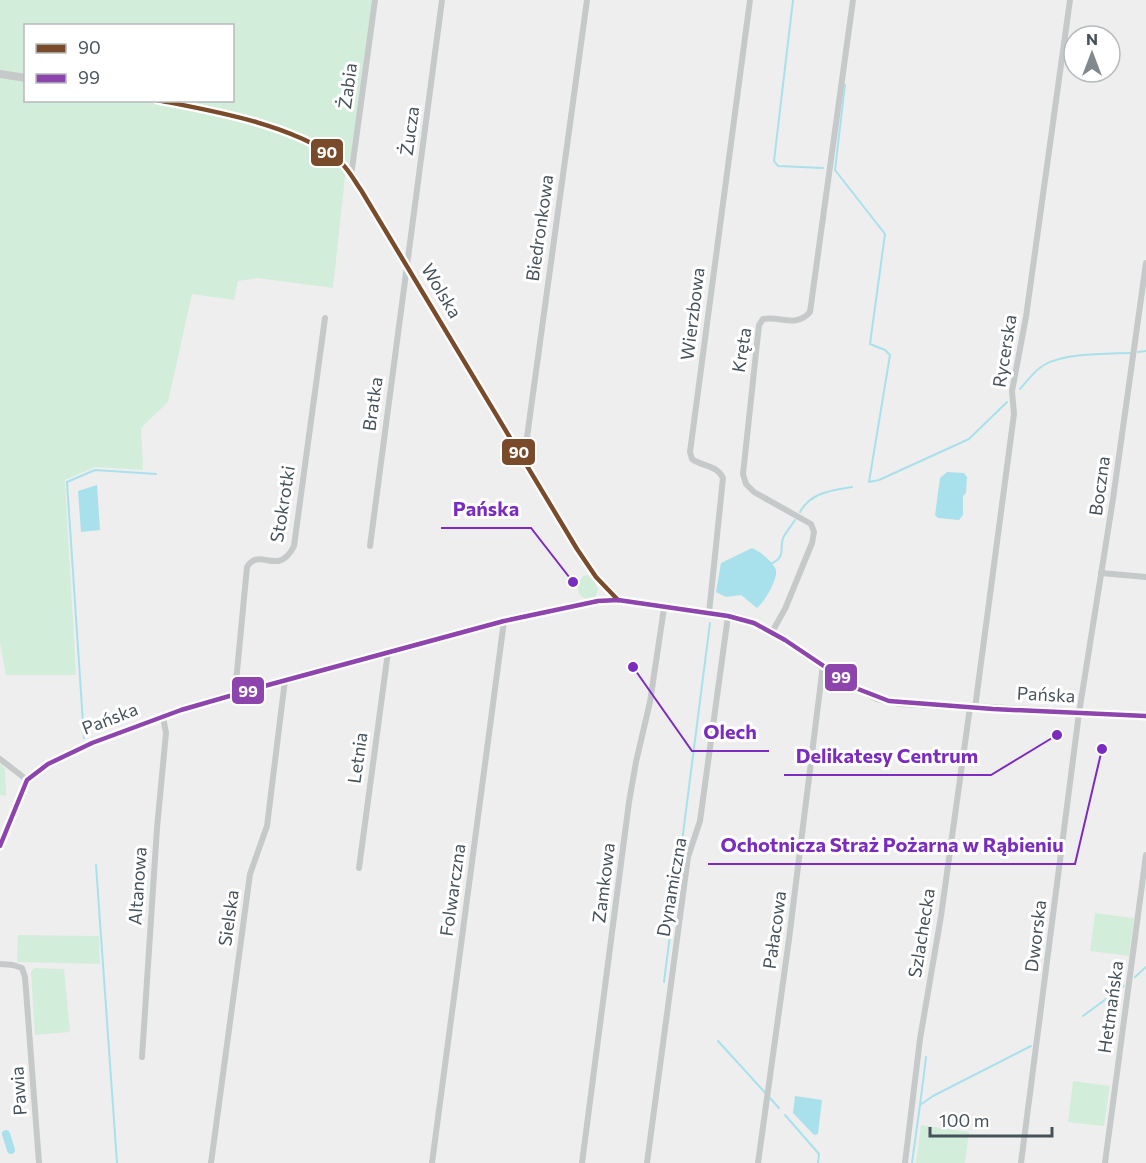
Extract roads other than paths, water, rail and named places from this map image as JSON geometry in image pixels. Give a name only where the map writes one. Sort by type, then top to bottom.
[{"type":"street","name":"Żabia","points":[[351,176],[375,0]]},
{"type":"street","name":"Żucza","points":[[407,266],[442,0]]},
{"type":"street","name":"Biedronkowa","points":[[524,460],[587,0]]},
{"type":"street","name":"Wierzbowa","points":[[709,613],[723,478],[720,472],[713,467],[700,464],[692,459],[690,452],[750,0]]},
{"type":"street","name":"Kręta","points":[[772,632],[785,609],[812,543],[814,532],[811,524],[754,492],[746,484],[743,474],[759,325],[763,319],[795,321],[804,319],[810,312],[854,0]]},
{"type":"street","name":"Rycerska","points":[[973,707],[1014,414],[1012,391],[1026,317],[1070,0]]},
{"type":"street","points":[[0,74],[24,78]]},
{"type":"street","name":"Wolska","points":[[167,102],[222,113],[303,138],[338,159],[407,266],[586,563],[618,600]]},
{"type":"street","name":"Boczna","points":[[1079,713],[1146,263]]},
{"type":"street","name":"Bratka","points":[[370,546],[407,266]]},
{"type":"street","name":"Stokrotki","points":[[240,693],[236,682],[247,567],[255,559],[279,562],[288,558],[294,546],[325,318]]},
{"type":"street","points":[[1101,573],[1146,577]]},
{"type":"street","name":"Pańska","points":[[27,780],[48,764],[68,753],[163,717],[240,693],[504,621],[576,604],[618,600],[728,616],[754,623],[772,632],[850,685],[877,698],[900,703],[1146,716]]},
{"type":"street","name":"Zamkowa","points":[[582,1163],[629,802],[650,702],[664,608]]},
{"type":"street","name":"Dynamiczna","points":[[647,1163],[688,857],[700,821],[728,616]]},
{"type":"street","name":"Folwarczna","points":[[432,1163],[504,621]]},
{"type":"street","name":"Letnia","points":[[359,868],[388,652]]},
{"type":"street","name":"Pałacowa","points":[[758,1163],[823,665]]},
{"type":"street","name":"Sielska","points":[[211,1163],[250,874],[267,826],[285,680]]},
{"type":"street","name":"Szlachecka","points":[[905,1163],[920,1039],[973,707]]},
{"type":"street","name":"Dworska","points":[[1021,1163],[1079,713]]},
{"type":"street","name":"Altanowa","points":[[142,1057],[165,733],[163,717]]},
{"type":"street","points":[[0,759],[27,780],[0,846]]},
{"type":"street","name":"Hetmańska","points":[[1105,1163],[1146,855]]},
{"type":"street","name":"Pawia","points":[[0,964],[22,968],[26,977],[39,1163]]},
{"type":"water","points":[[947,472],[964,473],[967,477],[966,493],[963,496],[963,515],[959,520],[938,518],[935,515],[940,478]]},
{"type":"water","points":[[97,485],[100,530],[81,532],[78,491]]},
{"type":"water","points":[[752,548],[766,557],[776,570],[770,590],[757,608],[741,595],[726,597],[716,592],[721,563]]},
{"type":"water","points":[[795,1096],[822,1100],[818,1134],[814,1135],[793,1113]]},
{"type":"waterway","points":[[793,0],[774,161],[778,166],[823,168]]},
{"type":"waterway","points":[[845,85],[835,170],[885,234],[870,344],[885,350],[890,355],[869,482],[879,480],[969,439],[1007,402]]},
{"type":"waterway","points":[[1138,352],[1146,351]]},
{"type":"waterway","points":[[1020,389],[1037,370],[1053,361],[1086,355],[1130,353]]},
{"type":"waterway","points":[[84,738],[67,482],[95,470],[156,474]]},
{"type":"waterway","points":[[800,512],[816,496],[852,487]]},
{"type":"waterway","points":[[770,564],[781,555],[782,540],[795,520]]},
{"type":"waterway","points":[[664,982],[710,623]]},
{"type":"waterway","points":[[96,865],[117,1163]]},
{"type":"waterway","points":[[1135,977],[1146,967]]},
{"type":"waterway","points":[[1083,1016],[1124,986]]},
{"type":"waterway","points":[[718,1041],[779,1108]]},
{"type":"waterway","points":[[912,1163],[920,1105],[933,1096],[1031,1046]]},
{"type":"waterway","points":[[920,1105],[926,1057]]},
{"type":"waterway","points":[[785,1115],[819,1154],[818,1163]]},
{"type":"waterway","points":[[6,1134],[11,1150]]},
{"type":"place","name":"Pańska","points":[[573,582]]},
{"type":"place","name":"Olech","points":[[633,667]]},
{"type":"place","name":"Delikatesy Centrum","points":[[1057,735]]},
{"type":"place","name":"Ochotnicza Straż Pożarna w Rąbieniu","points":[[1102,749]]}]
